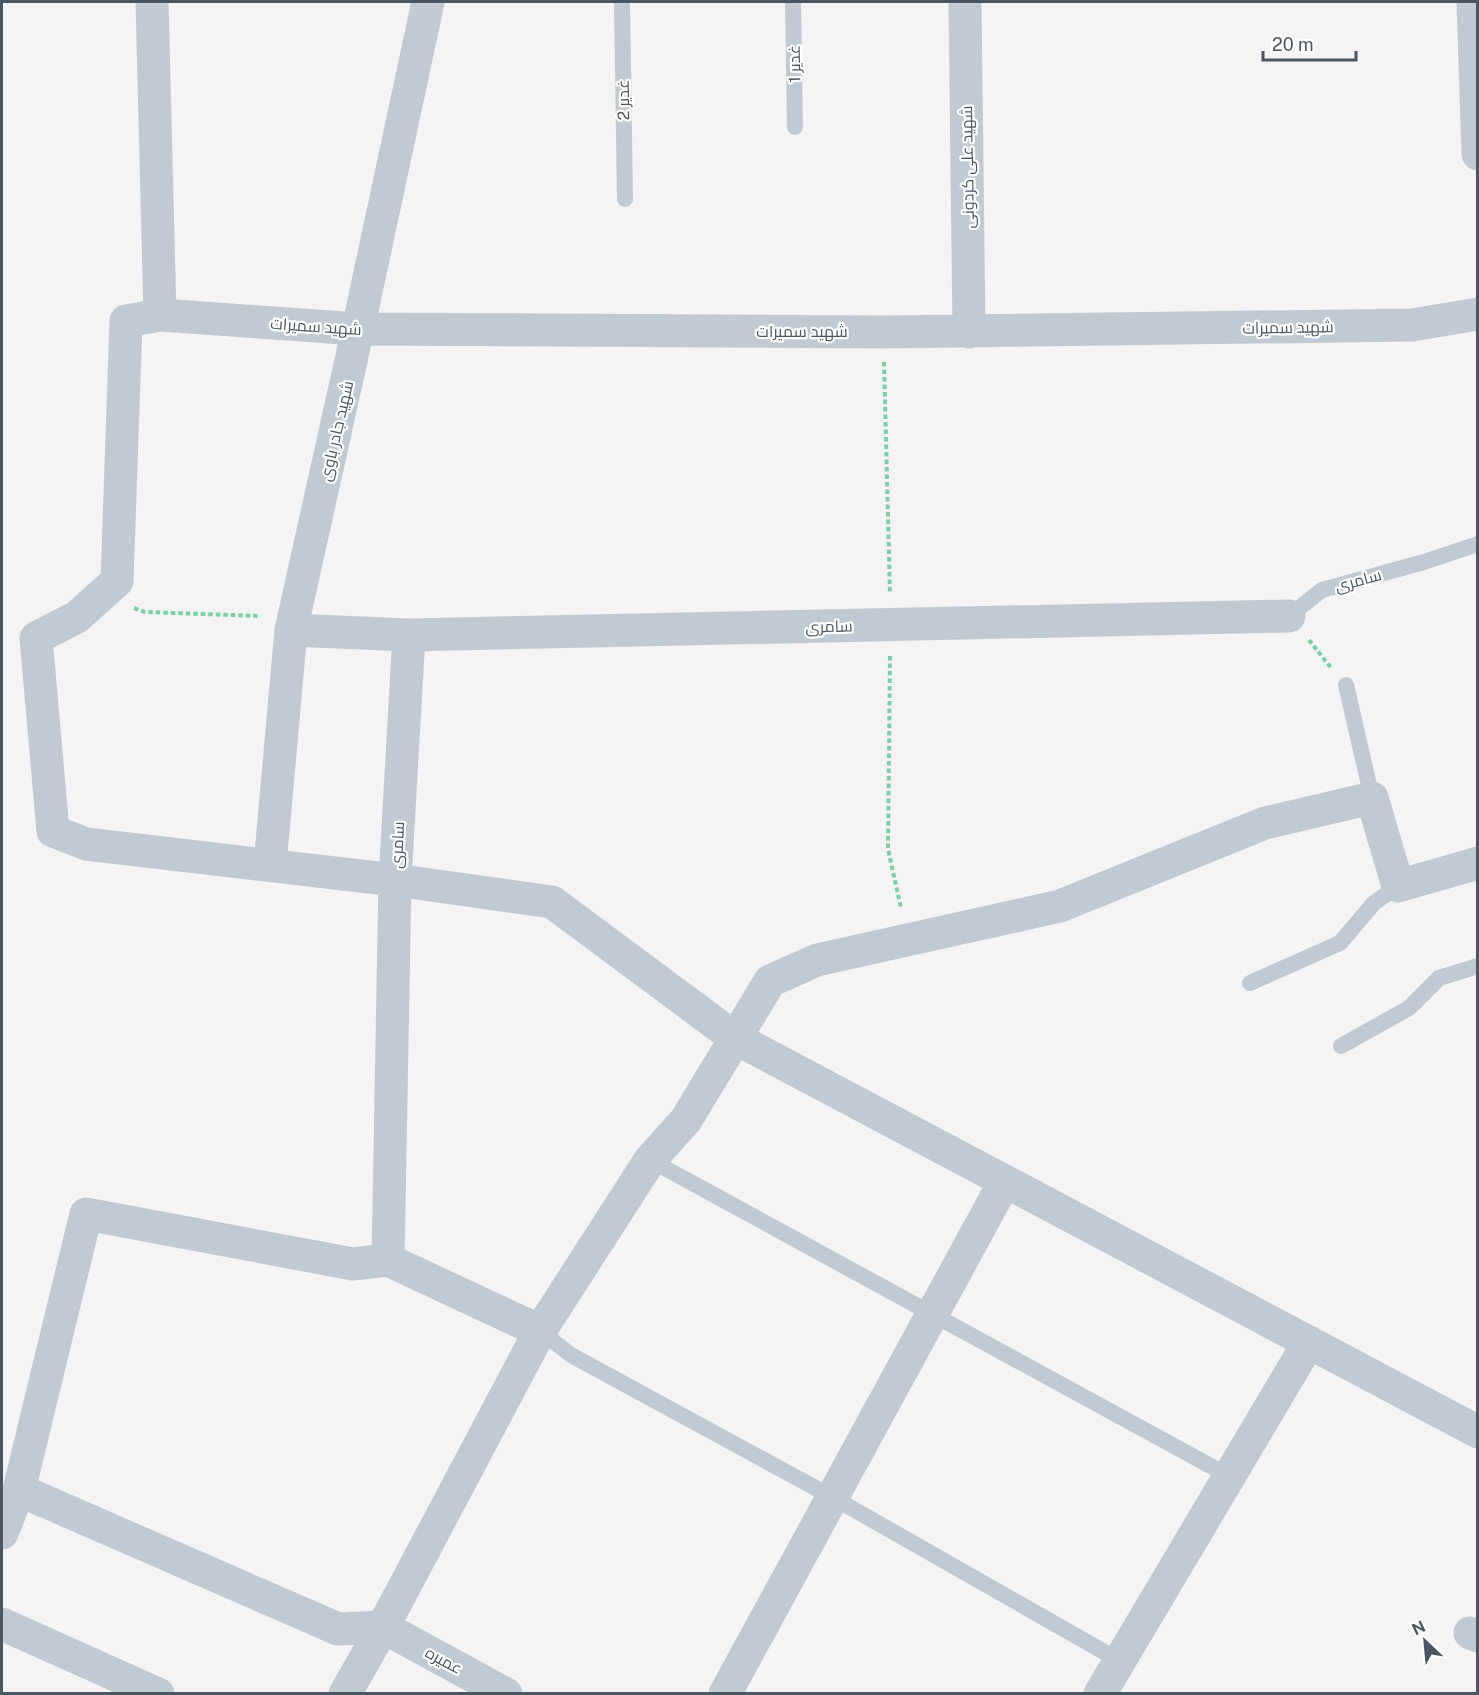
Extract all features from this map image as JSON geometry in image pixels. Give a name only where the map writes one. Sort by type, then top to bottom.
[{"type":"street","points":[[152,2],[160,315]]},
{"type":"street","name":"شهید جادر باوی","points":[[270,865],[291,630],[428,2]]},
{"type":"street","name":"شهید علی کردونی","points":[[965,2],[969,332]]},
{"type":"street","points":[[1473,2],[1478,154]]},
{"type":"street","name":"شهید سمیرات","points":[[99,597],[117,581],[126,321],[160,315],[358,329],[969,332],[1412,325],[1478,314]]},
{"type":"street","points":[[99,597],[77,617],[36,638],[53,831],[86,844],[395,880],[552,902],[735,1038],[1478,1432]]},
{"type":"street","name":"سامری","points":[[388,1260],[395,880],[410,635],[1289,616]]},
{"type":"street","points":[[291,630],[410,635]]},
{"type":"street","points":[[345,1694],[540,1331],[650,1160],[686,1120],[770,981],[817,960],[1060,906],[1265,823],[1372,798],[1398,886],[1478,863]]},
{"type":"street","points":[[725,1694],[1005,1181]]},
{"type":"street","points":[[2,1533],[19,1490],[86,1214],[353,1264],[388,1260],[540,1331]]},
{"type":"street","points":[[1100,1694],[1309,1342]]},
{"type":"street","points":[[19,1490],[338,1629],[383,1627]]},
{"type":"street","points":[[2,1624],[158,1694]]},
{"type":"street","name":"عمیره","points":[[383,1627],[506,1694]]},
{"type":"lane","name":"غدیر 2","points":[[622,2],[625,199]]},
{"type":"lane","name":"غدیر 1","points":[[793,2],[795,127]]},
{"type":"lane","name":"سامری","points":[[1289,616],[1323,590],[1424,562],[1478,544]]},
{"type":"lane","points":[[1346,685],[1372,798]]},
{"type":"lane","points":[[1250,983],[1340,943],[1374,903],[1398,886]]},
{"type":"lane","points":[[1341,1046],[1409,1008],[1438,978],[1478,966]]},
{"type":"lane","points":[[650,1160],[1229,1476]]},
{"type":"lane","points":[[540,1331],[571,1355],[832,1497],[1120,1661]]},
{"type":"path","points":[[99,597],[145,612],[267,616],[291,630]]},
{"type":"path","points":[[1289,616],[1346,685]]}]
